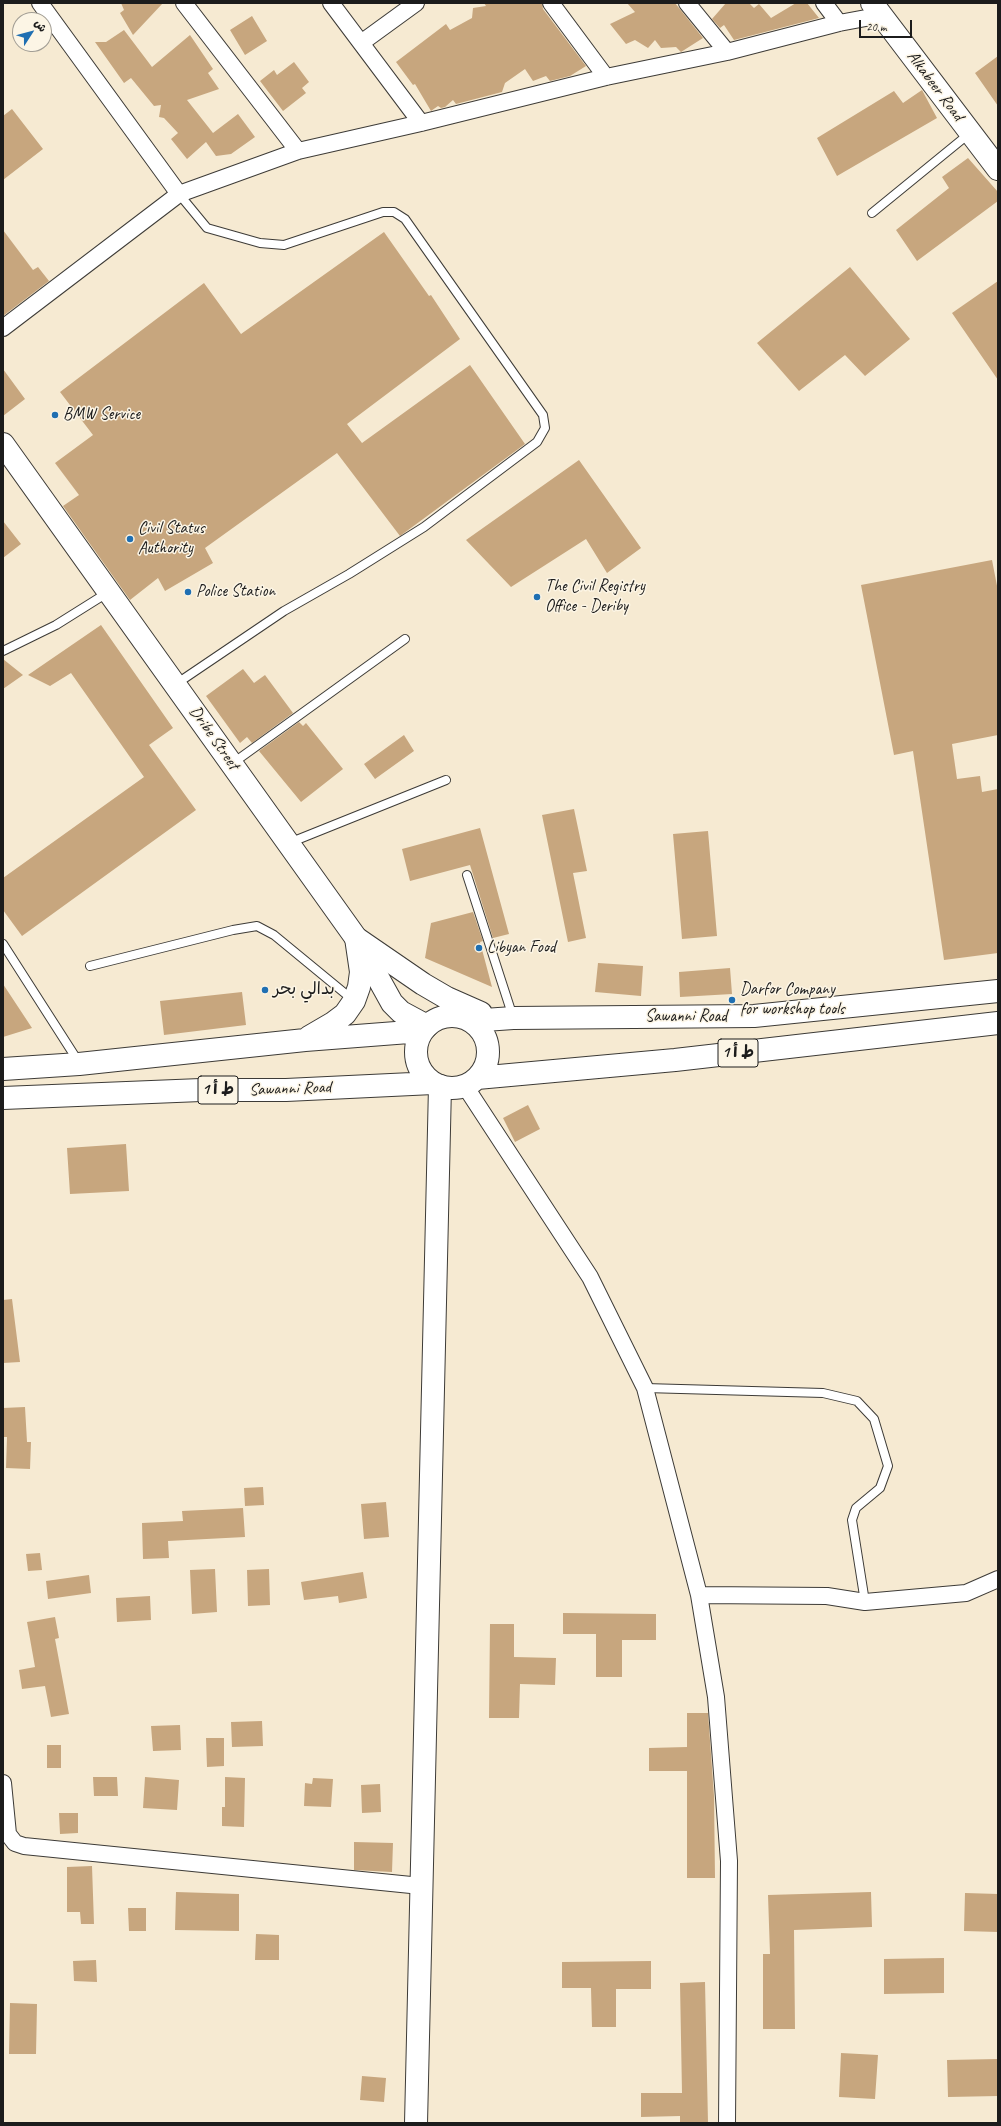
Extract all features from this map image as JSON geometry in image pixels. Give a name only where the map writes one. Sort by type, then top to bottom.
[{"type":"main road","name":"Alkabeer Road","points":[[877,9],[998,169]]},
{"type":"main road","name":"Dribe Street","points":[[3,444],[356,938],[392,1003],[401,1012],[424,1028]]},
{"type":"main road","points":[[305,1040],[333,1024],[345,1014],[354,1001],[359,987],[361,972],[356,938]]},
{"type":"main road","points":[[356,938],[441,994],[507,1019]]},
{"type":"main road","name":"Sawanni Road","points":[[3,1069],[79,1064],[424,1028],[436,1020],[447,1016],[459,1017],[470,1021],[507,1019],[754,1016],[998,991]]},
{"type":"main road","points":[[470,1021],[482,1032],[487,1048],[486,1064],[471,1082]]},
{"type":"main road","name":"Sawanni Road","points":[[3,1098],[201,1090],[286,1090],[437,1084],[448,1088],[471,1082],[998,1023]]},
{"type":"main road","points":[[416,2123],[437,1084],[421,1071],[416,1059],[416,1046],[424,1028]]},
{"type":"street","points":[[40,3],[178,194]]},
{"type":"street","points":[[184,3],[298,151]]},
{"type":"street","points":[[331,3],[421,123]]},
{"type":"street","points":[[360,43],[416,3]]},
{"type":"street","points":[[551,3],[606,77]]},
{"type":"street","points":[[687,3],[727,52]]},
{"type":"street","points":[[824,3],[840,22]]},
{"type":"street","points":[[3,328],[178,194],[298,151],[421,123],[606,77],[727,52],[840,22],[877,9]]},
{"type":"street","points":[[471,1082],[590,1277],[645,1388],[698,1595],[716,1697],[730,1861],[727,2123]]},
{"type":"street","points":[[698,1595],[827,1596],[865,1602],[966,1593],[998,1580]]},
{"type":"street","points":[[3,1783],[8,1834],[15,1843],[24,1846],[421,1886]]},
{"type":"lane","points":[[872,213],[970,132]]},
{"type":"lane","points":[[175,684],[284,611],[349,574],[424,527],[536,442],[545,428],[543,415],[405,219],[394,212],[383,212],[284,245],[260,243],[208,228],[178,194]]},
{"type":"lane","points":[[3,651],[56,625],[108,592]]},
{"type":"lane","points":[[232,764],[405,639]]},
{"type":"lane","points":[[289,844],[446,780]]},
{"type":"lane","points":[[467,875],[507,1019]]},
{"type":"lane","points":[[90,966],[233,930],[257,926],[274,934],[354,1001]]},
{"type":"lane","points":[[3,944],[79,1064]]},
{"type":"lane","points":[[645,1388],[823,1393],[857,1401],[874,1419],[888,1466],[880,1488],[856,1508],[852,1520],[865,1602]]},
{"type":"building","points":[[121,3],[163,3],[133,35],[120,13],[124,10]]},
{"type":"building","points":[[484,3],[542,3],[543,9],[586,66],[570,76],[550,81],[546,76],[533,81],[525,69],[505,83],[502,92],[456,104],[453,100],[445,107],[441,108],[438,106],[431,111],[415,84],[413,85],[396,62],[446,24],[450,30],[472,18],[473,8],[486,6]]},
{"type":"building","points":[[627,3],[675,3],[703,38],[681,52],[676,47],[661,48],[655,40],[648,48],[635,40],[626,44],[610,24],[635,12]]},
{"type":"building","points":[[726,3],[749,3],[754,8],[759,4],[771,18],[796,3],[807,3],[819,18],[734,40],[724,25],[720,28],[712,19]]},
{"type":"building","points":[[252,16],[267,41],[245,55],[230,30]]},
{"type":"building","points":[[124,30],[152,67],[190,35],[213,69],[208,73],[219,89],[187,100],[213,133],[238,114],[255,137],[231,154],[216,156],[206,142],[187,159],[171,139],[178,133],[164,118],[159,117],[161,105],[154,106],[131,78],[124,83],[95,42],[106,42]]},
{"type":"building","points":[[998,56],[998,106],[975,73]]},
{"type":"building","points":[[294,62],[309,82],[302,88],[306,93],[283,111],[260,81],[274,70],[277,75]]},
{"type":"building","points":[[922,90],[937,118],[837,176],[817,138],[894,91],[903,103]]},
{"type":"building","points":[[12,109],[43,149],[3,180],[3,116]]},
{"type":"building","points":[[968,158],[998,192],[998,201],[917,261],[896,230],[949,188],[942,177]]},
{"type":"building","points":[[3,230],[33,270],[38,267],[49,281],[3,316]]},
{"type":"building","points":[[384,232],[429,296],[431,295],[460,339],[347,424],[362,443],[470,365],[525,444],[400,536],[337,453],[205,548],[213,563],[165,591],[158,578],[130,600],[63,506],[79,495],[55,463],[93,435],[60,392],[204,283],[241,334]]},
{"type":"building","points":[[850,267],[910,339],[865,376],[845,355],[799,391],[757,343]]},
{"type":"building","points":[[998,281],[998,380],[952,313]]},
{"type":"building","points":[[3,369],[25,399],[3,416]]},
{"type":"building","points":[[579,460],[641,548],[607,573],[586,539],[511,587],[466,540]]},
{"type":"building","points":[[3,521],[21,544],[3,558]]},
{"type":"building","points":[[992,560],[998,591],[998,735],[952,744],[957,779],[980,776],[982,792],[998,789],[998,953],[944,960],[913,751],[894,755],[861,585]]},
{"type":"building","points":[[101,625],[173,728],[149,745],[196,810],[22,936],[3,910],[3,878],[144,777],[71,673],[50,686],[28,675]]},
{"type":"building","points":[[3,659],[23,675],[3,689]]},
{"type":"building","points":[[243,669],[254,683],[265,675],[293,713],[252,743],[247,737],[240,743],[206,696]]},
{"type":"building","points":[[299,722],[303,726],[306,723],[343,769],[301,802],[259,751]]},
{"type":"building","points":[[404,735],[414,751],[375,779],[364,764]]},
{"type":"building","points":[[574,809],[587,871],[573,873],[586,938],[568,942],[542,815]]},
{"type":"building","points":[[480,828],[509,934],[493,938],[470,865],[410,881],[402,849]]},
{"type":"building","points":[[708,831],[717,936],[682,939],[673,834]]},
{"type":"building","points":[[473,912],[483,941],[480,942],[492,987],[425,958],[431,923]]},
{"type":"building","points":[[598,963],[643,966],[641,996],[595,992]]},
{"type":"building","points":[[730,968],[732,994],[680,997],[679,972]]},
{"type":"building","points":[[3,984],[32,1028],[3,1037]]},
{"type":"building","points":[[242,992],[246,1025],[164,1035],[160,1001]]},
{"type":"building","points":[[528,1105],[540,1129],[515,1142],[503,1118]]},
{"type":"building","points":[[126,1144],[129,1191],[70,1194],[67,1148]]},
{"type":"building","points":[[12,1299],[20,1362],[3,1363],[3,1300]]},
{"type":"building","points":[[25,1407],[27,1442],[31,1442],[30,1469],[6,1468],[7,1437],[3,1437],[3,1408]]},
{"type":"building","points":[[263,1487],[264,1505],[245,1506],[244,1488]]},
{"type":"building","points":[[386,1502],[389,1537],[364,1539],[361,1504]]},
{"type":"building","points":[[243,1508],[245,1537],[168,1541],[169,1558],[143,1559],[142,1523],[183,1521],[182,1511]]},
{"type":"building","points":[[40,1553],[42,1570],[28,1571],[26,1554]]},
{"type":"building","points":[[215,1569],[217,1612],[192,1614],[190,1570]]},
{"type":"building","points":[[269,1569],[270,1605],[248,1606],[247,1570]]},
{"type":"building","points":[[363,1572],[367,1598],[339,1603],[338,1596],[304,1600],[301,1582]]},
{"type":"building","points":[[89,1575],[91,1593],[48,1599],[46,1581]]},
{"type":"building","points":[[150,1596],[151,1620],[117,1622],[116,1598]]},
{"type":"building","points":[[563,1613],[656,1614],[656,1640],[622,1640],[622,1677],[596,1677],[596,1634],[563,1634]]},
{"type":"building","points":[[55,1617],[59,1638],[55,1639],[69,1714],[51,1717],[45,1686],[22,1689],[19,1670],[35,1667],[27,1622]]},
{"type":"building","points":[[490,1624],[514,1624],[514,1657],[556,1658],[555,1685],[520,1684],[519,1718],[489,1718]]},
{"type":"building","points":[[687,1713],[708,1713],[714,1796],[715,1878],[687,1878],[687,1771],[649,1771],[649,1748],[687,1747]]},
{"type":"building","points":[[262,1721],[263,1746],[232,1747],[231,1722]]},
{"type":"building","points":[[180,1725],[181,1750],[153,1751],[151,1726]]},
{"type":"building","points":[[206,1738],[224,1738],[224,1766],[207,1767]]},
{"type":"building","points":[[47,1745],[61,1745],[61,1768],[47,1768]]},
{"type":"building","points":[[93,1777],[117,1777],[118,1796],[94,1796]]},
{"type":"building","points":[[145,1777],[179,1780],[177,1810],[143,1808]]},
{"type":"building","points":[[225,1777],[245,1778],[244,1827],[222,1826],[222,1807],[225,1807]]},
{"type":"building","points":[[313,1778],[333,1779],[331,1807],[304,1806],[305,1783],[312,1784]]},
{"type":"building","points":[[380,1784],[381,1812],[362,1813],[361,1785]]},
{"type":"building","points":[[59,1813],[78,1813],[78,1833],[60,1834]]},
{"type":"building","points":[[354,1842],[393,1843],[392,1872],[354,1870]]},
{"type":"building","points":[[92,1866],[94,1924],[81,1924],[80,1912],[67,1912],[67,1867]]},
{"type":"building","points":[[176,1892],[239,1894],[239,1931],[175,1930]]},
{"type":"building","points":[[871,1892],[872,1927],[794,1930],[795,2029],[763,2029],[763,1954],[770,1954],[768,1895]]},
{"type":"building","points":[[965,1893],[998,1894],[998,1932],[964,1931]]},
{"type":"building","points":[[128,1908],[146,1908],[146,1931],[129,1931]]},
{"type":"building","points":[[256,1934],[279,1935],[279,1960],[255,1960]]},
{"type":"building","points":[[944,1958],[944,1993],[884,1994],[884,1959]]},
{"type":"building","points":[[96,1960],[97,1982],[74,1981],[73,1961]]},
{"type":"building","points":[[651,1961],[651,1989],[616,1989],[616,2027],[592,2027],[591,1988],[562,1988],[562,1962]]},
{"type":"building","points":[[705,1982],[708,2123],[680,2123],[680,2116],[641,2117],[641,2093],[682,2093],[680,1983]]},
{"type":"building","points":[[10,2003],[37,2004],[36,2054],[9,2054]]},
{"type":"building","points":[[841,2053],[878,2055],[875,2099],[839,2097]]},
{"type":"building","points":[[998,2059],[998,2096],[948,2097],[947,2060]]},
{"type":"building","points":[[362,2076],[386,2078],[384,2102],[360,2100]]},
{"type":"place","name":"BMW Service","points":[[55,415]]},
{"type":"place","name":"Civil Status Authority","points":[[130,539]]},
{"type":"place","name":"Police Station","points":[[188,592]]},
{"type":"place","name":"The Civil Registry Office - Deriby","points":[[537,597]]},
{"type":"place","name":"Libyan Food","points":[[479,948]]},
{"type":"place","name":"بدالي بحر","points":[[265,990]]},
{"type":"place","name":"Darfor Company for workshop tools","points":[[732,1000]]}]
